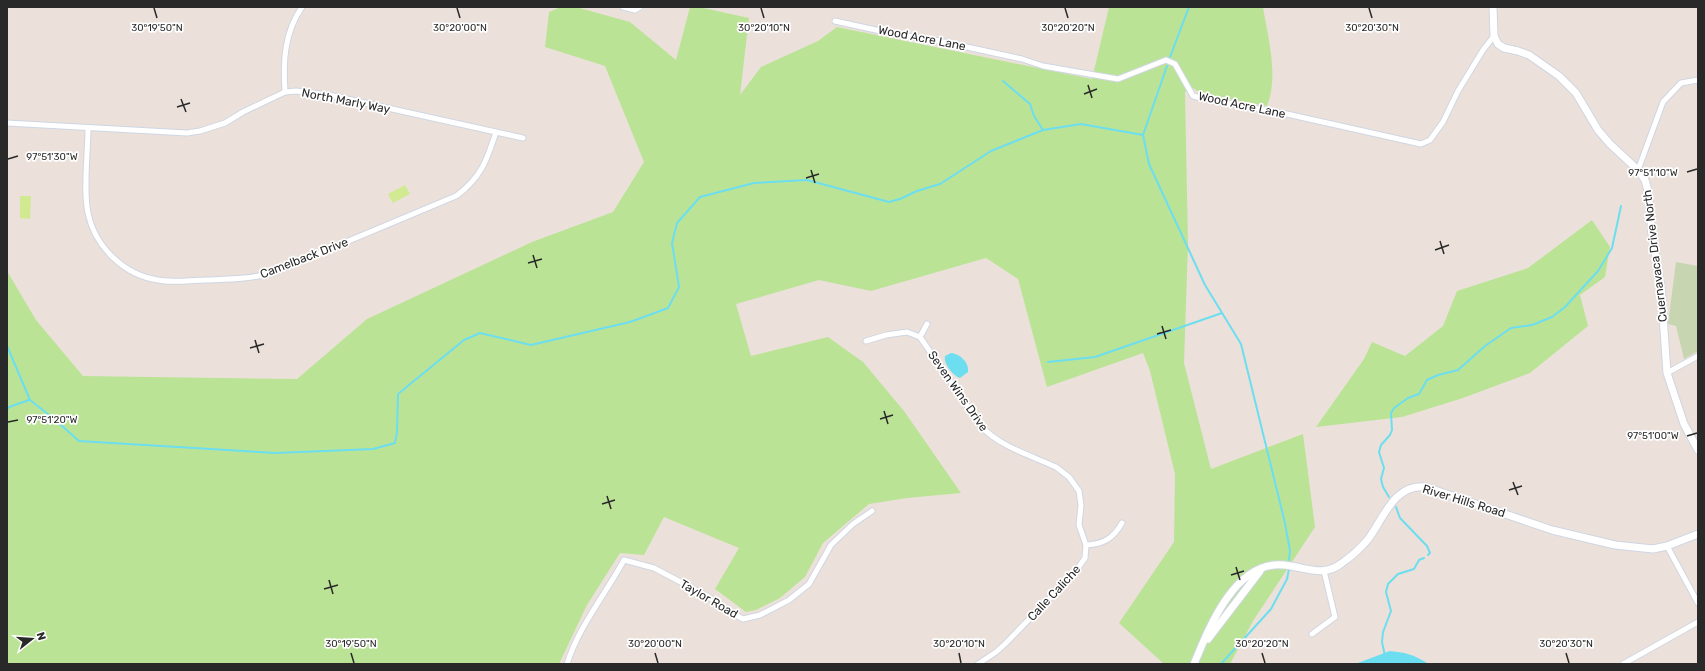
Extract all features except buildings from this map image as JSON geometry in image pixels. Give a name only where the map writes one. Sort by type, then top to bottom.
[{"type":"street","points":[[285,92],[283,66],[287,39],[296,16],[302,7]]},
{"type":"street","points":[[623,7],[636,10],[640,7]]},
{"type":"street","points":[[1493,7],[1494,36]]},
{"type":"street","name":"Wood Acre Lane","points":[[835,21],[894,34],[939,41],[1022,59],[1044,66],[1118,79],[1166,60],[1175,64],[1193,96],[1287,114],[1421,144],[1430,140],[1444,122],[1458,90],[1483,50],[1494,36]]},
{"type":"street","name":"Cuernavaca Drive North","points":[[1494,36],[1498,44],[1504,48],[1529,55],[1550,68],[1569,84],[1606,139],[1638,170],[1645,180],[1648,191],[1652,234],[1661,287],[1667,373],[1684,424],[1698,450]]},
{"type":"street","points":[[1638,170],[1664,102],[1681,83],[1698,80]]},
{"type":"street","name":"North Marly Way","points":[[7,123],[175,134],[200,132],[225,123],[243,112],[285,92],[296,91],[329,95],[523,138]]},
{"type":"street","name":"Camelback Drive","points":[[88,128],[86,203],[89,219],[97,237],[111,256],[127,268],[147,278],[162,281],[244,279],[272,273],[456,196],[471,183],[484,167],[496,132]]},
{"type":"street","points":[[866,341],[886,335],[907,332],[920,337],[927,324]]},
{"type":"street","name":"Seven Wins Drive","points":[[920,337],[988,434],[1056,467],[1075,484],[1079,491],[1081,500],[1079,525],[1086,545]]},
{"type":"street","points":[[1667,373],[1698,356]]},
{"type":"street","name":"River Hills Road","points":[[1194,664],[1200,649],[1261,569],[1271,565],[1283,565],[1316,572],[1339,566],[1359,549],[1397,495],[1403,491],[1419,486],[1552,530],[1631,548],[1653,549],[1667,546],[1698,534]]},
{"type":"street","name":"Taylor Road","points":[[567,664],[571,651],[594,607],[624,560],[654,568],[709,597],[724,609],[743,619],[760,615],[789,600],[809,584],[831,546],[853,524],[872,511]]},
{"type":"street","points":[[1086,545],[1097,545],[1109,540],[1122,523]]},
{"type":"street","name":"Calle Caliche","points":[[978,664],[1005,644],[1076,571],[1085,558],[1086,545]]},
{"type":"street","points":[[1667,546],[1698,603]]},
{"type":"street","points":[[1312,634],[1335,617],[1324,571]]},
{"type":"street","points":[[1623,664],[1698,622]]},
{"type":"green space","points":[[561,7],[576,7],[630,22],[676,60],[690,7],[699,7],[749,18],[740,95],[761,67],[818,41],[837,27],[1092,79],[1109,7],[1263,7],[1270,44],[1272,70],[1272,82],[1267,106],[1202,94],[1193,88],[1185,92],[1188,244],[1184,363],[1211,469],[1303,434],[1315,527],[1253,621],[1230,664],[1164,664],[1119,623],[1174,542],[1175,474],[1150,371],[1143,353],[1047,387],[1018,279],[986,258],[871,291],[819,280],[736,304],[751,356],[828,337],[863,362],[904,411],[961,493],[907,498],[869,504],[823,543],[805,577],[780,598],[756,610],[746,612],[715,589],[739,548],[664,517],[644,555],[620,553],[587,605],[559,664],[7,664],[7,271],[36,320],[83,376],[297,379],[367,319],[532,242],[613,212],[644,162],[605,66],[545,47],[549,12]]},
{"type":"green space","points":[[405,185],[410,194],[393,203],[388,194]]},
{"type":"green space","points":[[20,196],[31,196],[30,219],[20,218]]},
{"type":"green space","points":[[1592,220],[1610,247],[1605,277],[1580,295],[1588,326],[1530,373],[1463,398],[1402,417],[1316,427],[1364,359],[1372,342],[1405,356],[1443,326],[1457,291],[1528,268]]},
{"type":"green space","points":[[1676,262],[1698,266],[1698,351],[1684,359],[1676,326],[1668,324]]},
{"type":"water","points":[[951,353],[961,357],[967,365],[968,372],[960,378],[957,377],[947,366],[945,356]]},
{"type":"water","points":[[1390,651],[1411,655],[1429,664],[1355,664]]},
{"type":"waterway","points":[[1170,57],[1189,7]]},
{"type":"waterway","points":[[1167,66],[1143,135],[1149,164],[1205,285],[1241,344],[1285,523],[1290,551],[1289,560]]},
{"type":"waterway","points":[[1003,81],[1030,104],[1034,116],[1043,130]]},
{"type":"waterway","points":[[7,346],[30,400],[79,441],[276,453],[373,449],[395,443],[397,432],[398,394],[464,340],[480,333],[531,345],[630,322],[668,308],[679,287],[672,243],[677,223],[700,197],[754,183],[807,180],[889,202],[940,184],[991,151],[1043,130],[1081,124],[1143,135]]},
{"type":"waterway","points":[[1389,497],[1383,487],[1381,479],[1384,468],[1379,452],[1381,445],[1390,435],[1392,430],[1391,413],[1394,408],[1408,398],[1419,394],[1427,380],[1438,375],[1458,370],[1485,346],[1511,328],[1532,325],[1552,317],[1565,307],[1598,271],[1612,248],[1621,206]]},
{"type":"waterway","points":[[1048,362],[1095,357],[1222,313]]},
{"type":"waterway","points":[[7,410],[9,407],[29,400]]},
{"type":"waterway","points":[[1396,507],[1400,518],[1427,546],[1430,553],[1428,555]]},
{"type":"waterway","points":[[1385,656],[1382,642],[1383,632],[1391,611],[1386,592],[1388,584],[1398,574],[1414,569],[1419,560],[1424,558]]},
{"type":"waterway","points":[[1221,664],[1271,609],[1287,579],[1289,569]]}]
